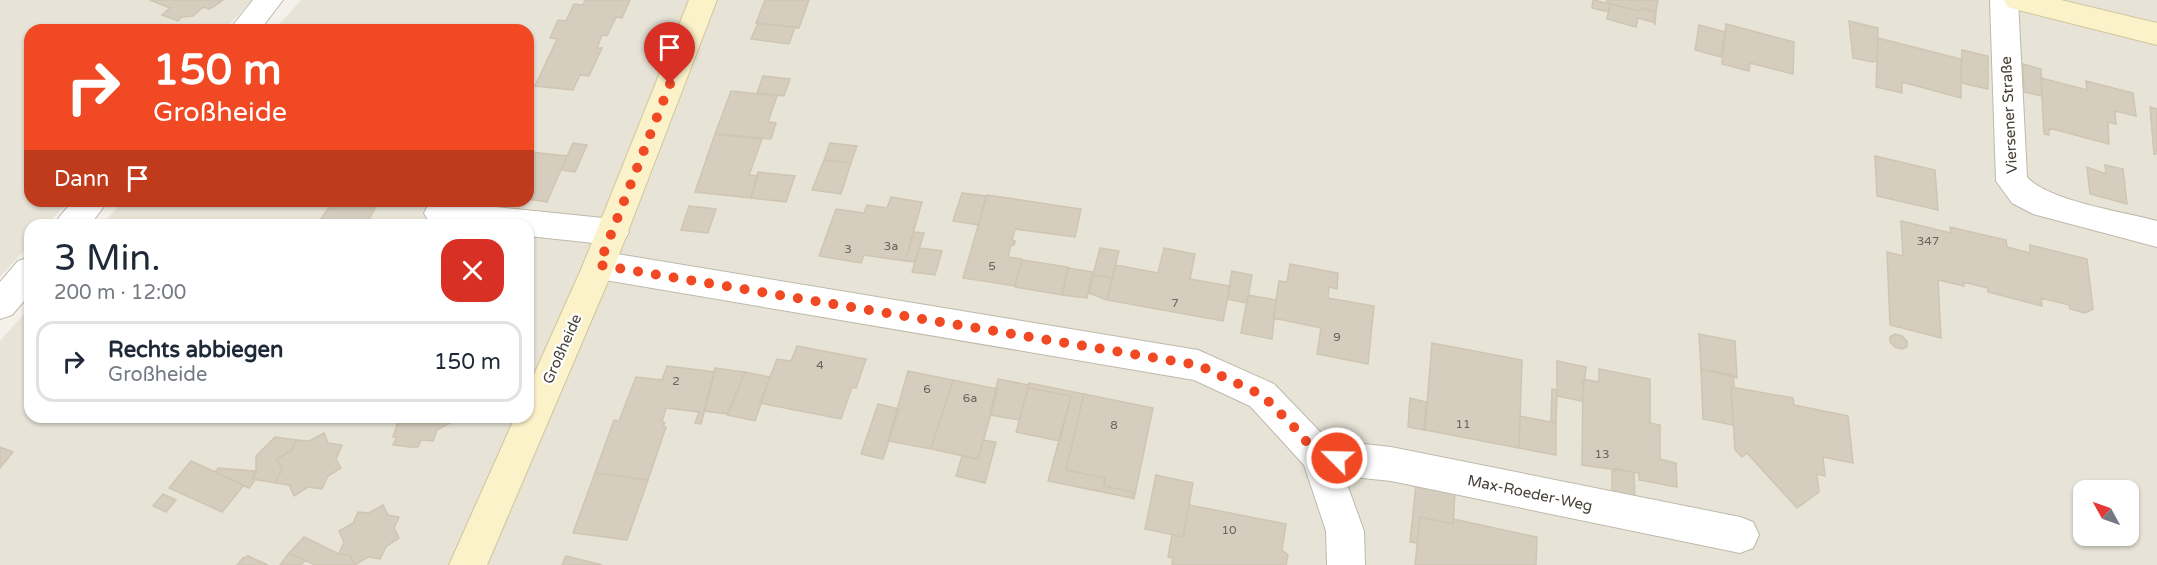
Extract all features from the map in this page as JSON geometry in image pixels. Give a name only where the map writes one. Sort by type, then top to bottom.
[{"type":"street","points":[[248,24],[270,0]]},
{"type":"street","name":"Großheide","points":[[534,414],[599,265],[703,0]]},
{"type":"street","name":"Viersener Straße","points":[[2004,0],[2012,181],[2024,194],[2044,205],[2157,234]]},
{"type":"street","points":[[2018,0],[2157,34]]},
{"type":"street","points":[[76,219],[87,207]]},
{"type":"street","points":[[440,213],[494,219]]},
{"type":"street","points":[[534,223],[612,232]]},
{"type":"street","points":[[599,265],[1198,365],[1262,395],[1319,456],[1345,531],[1346,565]]},
{"type":"street","points":[[0,305],[24,278]]},
{"type":"street","name":"Großheide","points":[[468,565],[530,423]]},
{"type":"street","name":"Max-Roeder-Weg","points":[[1319,456],[1391,464],[1740,535]]},
{"type":"shaded area","points":[[0,0],[252,0],[230,24],[24,24],[24,207],[64,207],[52,219],[24,219],[24,251],[0,277]]},
{"type":"shaded area","points":[[301,0],[2157,0],[2157,565],[0,565],[0,341],[24,314],[24,423],[534,423],[534,219],[107,219],[118,207],[534,207],[534,24],[279,24]]},
{"type":"building","points":[[150,0],[223,0],[209,9],[203,7],[193,16],[182,17],[178,21],[162,15],[170,8]]},
{"type":"building","points":[[585,0],[630,0],[622,18],[616,17],[607,36],[602,35],[597,48],[602,48],[589,76],[580,75],[573,90],[535,86],[557,39],[550,38],[558,20],[566,21],[574,4],[583,5]]},
{"type":"building","points":[[765,0],[809,0],[799,28],[756,23]]},
{"type":"building","points":[[1593,0],[1610,4],[1609,12],[1592,8]]},
{"type":"building","points":[[1607,0],[1658,0],[1656,12],[1641,8],[1640,11],[1606,3]]},
{"type":"building","points":[[1610,4],[1656,12],[1655,24],[1638,18],[1636,27],[1607,19]]},
{"type":"building","points":[[1849,21],[1878,28],[1877,61],[1853,58]]},
{"type":"building","points":[[758,23],[795,27],[789,44],[751,39]]},
{"type":"building","points":[[1726,24],[1794,42],[1793,74],[1750,63],[1749,71],[1722,64]]},
{"type":"building","points":[[1699,25],[1725,32],[1721,57],[1695,50]]},
{"type":"building","points":[[1878,38],[1961,59],[1961,98],[1902,82],[1902,93],[1876,87]]},
{"type":"building","points":[[1962,50],[1988,56],[1988,89],[1961,83]]},
{"type":"building","points":[[2023,64],[2041,69],[2042,96],[2024,92]]},
{"type":"building","points":[[763,76],[790,79],[784,96],[757,93]]},
{"type":"building","points":[[2041,78],[2087,90],[2086,81],[2133,93],[2136,116],[2115,111],[2116,124],[2108,122],[2109,144],[2049,128],[2049,135],[2044,134]]},
{"type":"building","points":[[731,91],[777,96],[768,122],[776,123],[771,139],[715,134]]},
{"type":"building","points":[[2150,107],[2157,109],[2157,154],[2154,154]]},
{"type":"building","points":[[715,134],[762,139],[749,175],[758,176],[751,198],[695,192]]},
{"type":"building","points":[[573,143],[587,145],[575,172],[561,170]]},
{"type":"building","points":[[830,143],[857,146],[851,163],[824,160]]},
{"type":"building","points":[[534,152],[567,156],[547,202],[534,200]]},
{"type":"building","points":[[1875,156],[1935,170],[1938,210],[1877,196]]},
{"type":"building","points":[[824,160],[851,163],[841,194],[812,190]]},
{"type":"building","points":[[2105,165],[2123,169],[2127,204],[2090,194],[2087,167],[2106,174]]},
{"type":"building","points":[[758,172],[795,176],[786,202],[751,198]]},
{"type":"building","points":[[962,193],[986,196],[978,225],[953,221]]},
{"type":"building","points":[[987,195],[1081,209],[1075,237],[1015,229],[1012,240],[1015,241],[1014,245],[1011,245],[1008,257],[1022,259],[1015,286],[963,278]]},
{"type":"building","points":[[891,197],[922,202],[905,261],[864,255],[861,263],[819,256],[836,209],[864,213],[867,205],[887,208]]},
{"type":"building","points":[[689,206],[716,209],[708,233],[681,230]]},
{"type":"building","points":[[330,207],[375,207],[369,219],[321,219]]},
{"type":"building","points":[[1901,221],[1951,233],[1950,227],[2006,240],[2007,247],[2030,253],[2030,245],[2087,259],[2093,309],[2085,313],[2070,309],[2069,305],[2041,298],[2042,306],[1988,292],[1988,288],[1963,282],[1964,286],[1938,280],[1941,338],[1890,325],[1887,252],[1903,256]]},
{"type":"building","points":[[914,232],[924,233],[915,262],[905,261]]},
{"type":"building","points":[[919,248],[942,251],[935,275],[912,272]]},
{"type":"building","points":[[1100,248],[1119,251],[1112,278],[1093,275]]},
{"type":"building","points":[[1164,248],[1195,254],[1190,279],[1230,286],[1223,321],[1107,300],[1116,265],[1158,273]]},
{"type":"building","points":[[1022,260],[1068,267],[1062,295],[1015,287]]},
{"type":"building","points":[[1290,264],[1338,273],[1337,289],[1329,287],[1328,298],[1374,306],[1368,364],[1317,354],[1321,328],[1273,318],[1279,281],[1287,282]]},
{"type":"building","points":[[1068,268],[1093,272],[1087,298],[1062,295]]},
{"type":"building","points":[[1232,271],[1252,275],[1247,303],[1227,299]]},
{"type":"building","points":[[1093,275],[1112,278],[1107,300],[1089,293]]},
{"type":"building","points":[[1248,295],[1276,300],[1272,339],[1241,333]]},
{"type":"building","points":[[1699,334],[1735,341],[1737,378],[1701,369]]},
{"type":"building","points":[[1895,334],[1907,341],[1907,347],[1902,349],[1895,347],[1890,342],[1890,337]]},
{"type":"building","points":[[1432,343],[1522,360],[1519,448],[1425,430]]},
{"type":"building","points":[[797,346],[866,359],[856,388],[852,387],[841,419],[760,403],[777,359],[791,361]]},
{"type":"building","points":[[1557,361],[1586,367],[1582,401],[1557,396]]},
{"type":"building","points":[[667,366],[715,372],[701,424],[695,423],[699,412],[666,408],[662,422],[666,427],[648,480],[595,473],[614,420],[619,421],[636,377],[662,380]]},
{"type":"building","points":[[715,368],[745,372],[728,414],[704,411]]},
{"type":"building","points":[[1599,369],[1650,379],[1650,423],[1660,425],[1660,459],[1676,463],[1677,487],[1639,480],[1639,473],[1582,465],[1583,379],[1599,382]]},
{"type":"building","points":[[1701,369],[1733,375],[1734,387],[1731,387],[1733,425],[1703,419]]},
{"type":"building","points":[[908,371],[953,380],[931,449],[888,441]]},
{"type":"building","points":[[745,372],[770,377],[755,421],[727,415]]},
{"type":"building","points":[[998,379],[1029,385],[1019,420],[990,415]]},
{"type":"building","points":[[953,380],[998,389],[978,459],[931,449]]},
{"type":"building","points":[[1029,383],[1084,394],[1066,470],[1105,478],[1104,486],[1133,492],[1132,498],[1048,481],[1071,396],[1028,388]]},
{"type":"building","points":[[1731,387],[1793,398],[1794,405],[1848,416],[1853,463],[1823,457],[1825,476],[1817,474],[1819,492],[1797,508],[1747,453],[1742,457],[1735,450]]},
{"type":"building","points":[[1028,388],[1071,396],[1060,441],[1016,432]]},
{"type":"building","points":[[1552,389],[1557,390],[1556,423],[1551,422]]},
{"type":"building","points":[[1084,394],[1153,408],[1134,499],[1132,498],[1133,492],[1104,486],[1105,478],[1066,470]]},
{"type":"building","points":[[1410,398],[1426,402],[1424,430],[1408,427]]},
{"type":"building","points":[[878,404],[899,409],[883,459],[861,454]]},
{"type":"building","points":[[1520,416],[1556,423],[1556,455],[1519,448]]},
{"type":"building","points":[[396,423],[450,423],[437,430],[433,441],[421,440],[418,447],[393,445],[397,437],[393,437]]},
{"type":"building","points":[[324,433],[328,443],[342,445],[336,459],[341,468],[328,476],[322,489],[308,487],[294,496],[289,485],[275,483],[282,470],[277,459],[291,451],[297,440],[309,441]]},
{"type":"building","points":[[275,437],[297,440],[291,451],[277,459],[282,470],[275,483],[252,479],[256,472],[256,456]]},
{"type":"building","points":[[983,440],[996,442],[985,483],[956,476],[962,456],[978,459]]},
{"type":"building","points":[[0,447],[13,452],[0,468]]},
{"type":"building","points":[[191,461],[244,485],[222,512],[169,488]]},
{"type":"building","points":[[218,468],[255,471],[252,479],[255,480],[249,488],[215,472]]},
{"type":"building","points":[[1615,468],[1634,472],[1635,500],[1612,496],[1612,471],[1615,471]]},
{"type":"building","points":[[595,473],[648,480],[627,540],[573,533]]},
{"type":"building","points":[[1156,475],[1193,483],[1183,537],[1145,529]]},
{"type":"building","points":[[1416,484],[1455,492],[1453,524],[1420,517],[1417,543],[1410,542]]},
{"type":"building","points":[[163,494],[176,500],[166,512],[153,506]]},
{"type":"building","points":[[383,505],[388,515],[399,517],[394,528],[399,538],[386,547],[380,559],[368,557],[355,565],[350,555],[339,554],[344,542],[339,531],[353,523],[358,512],[369,513]]},
{"type":"building","points":[[1189,505],[1286,524],[1282,550],[1288,555],[1286,565],[1172,565],[1173,558],[1168,557],[1172,535],[1183,537]]},
{"type":"building","points":[[1420,517],[1453,524],[1453,519],[1537,537],[1536,565],[1415,565]]},
{"type":"building","points":[[304,537],[339,554],[350,555],[355,565],[315,565],[289,553]]},
{"type":"building","points":[[289,553],[305,560],[301,565],[280,565]]},
{"type":"building","points":[[248,556],[268,565],[237,565]]},
{"type":"building","points":[[566,556],[602,565],[562,565]]},
{"type":"route","points":[[670,84],[599,265],[1198,365],[1262,395],[1319,456],[1337,458]]}]
